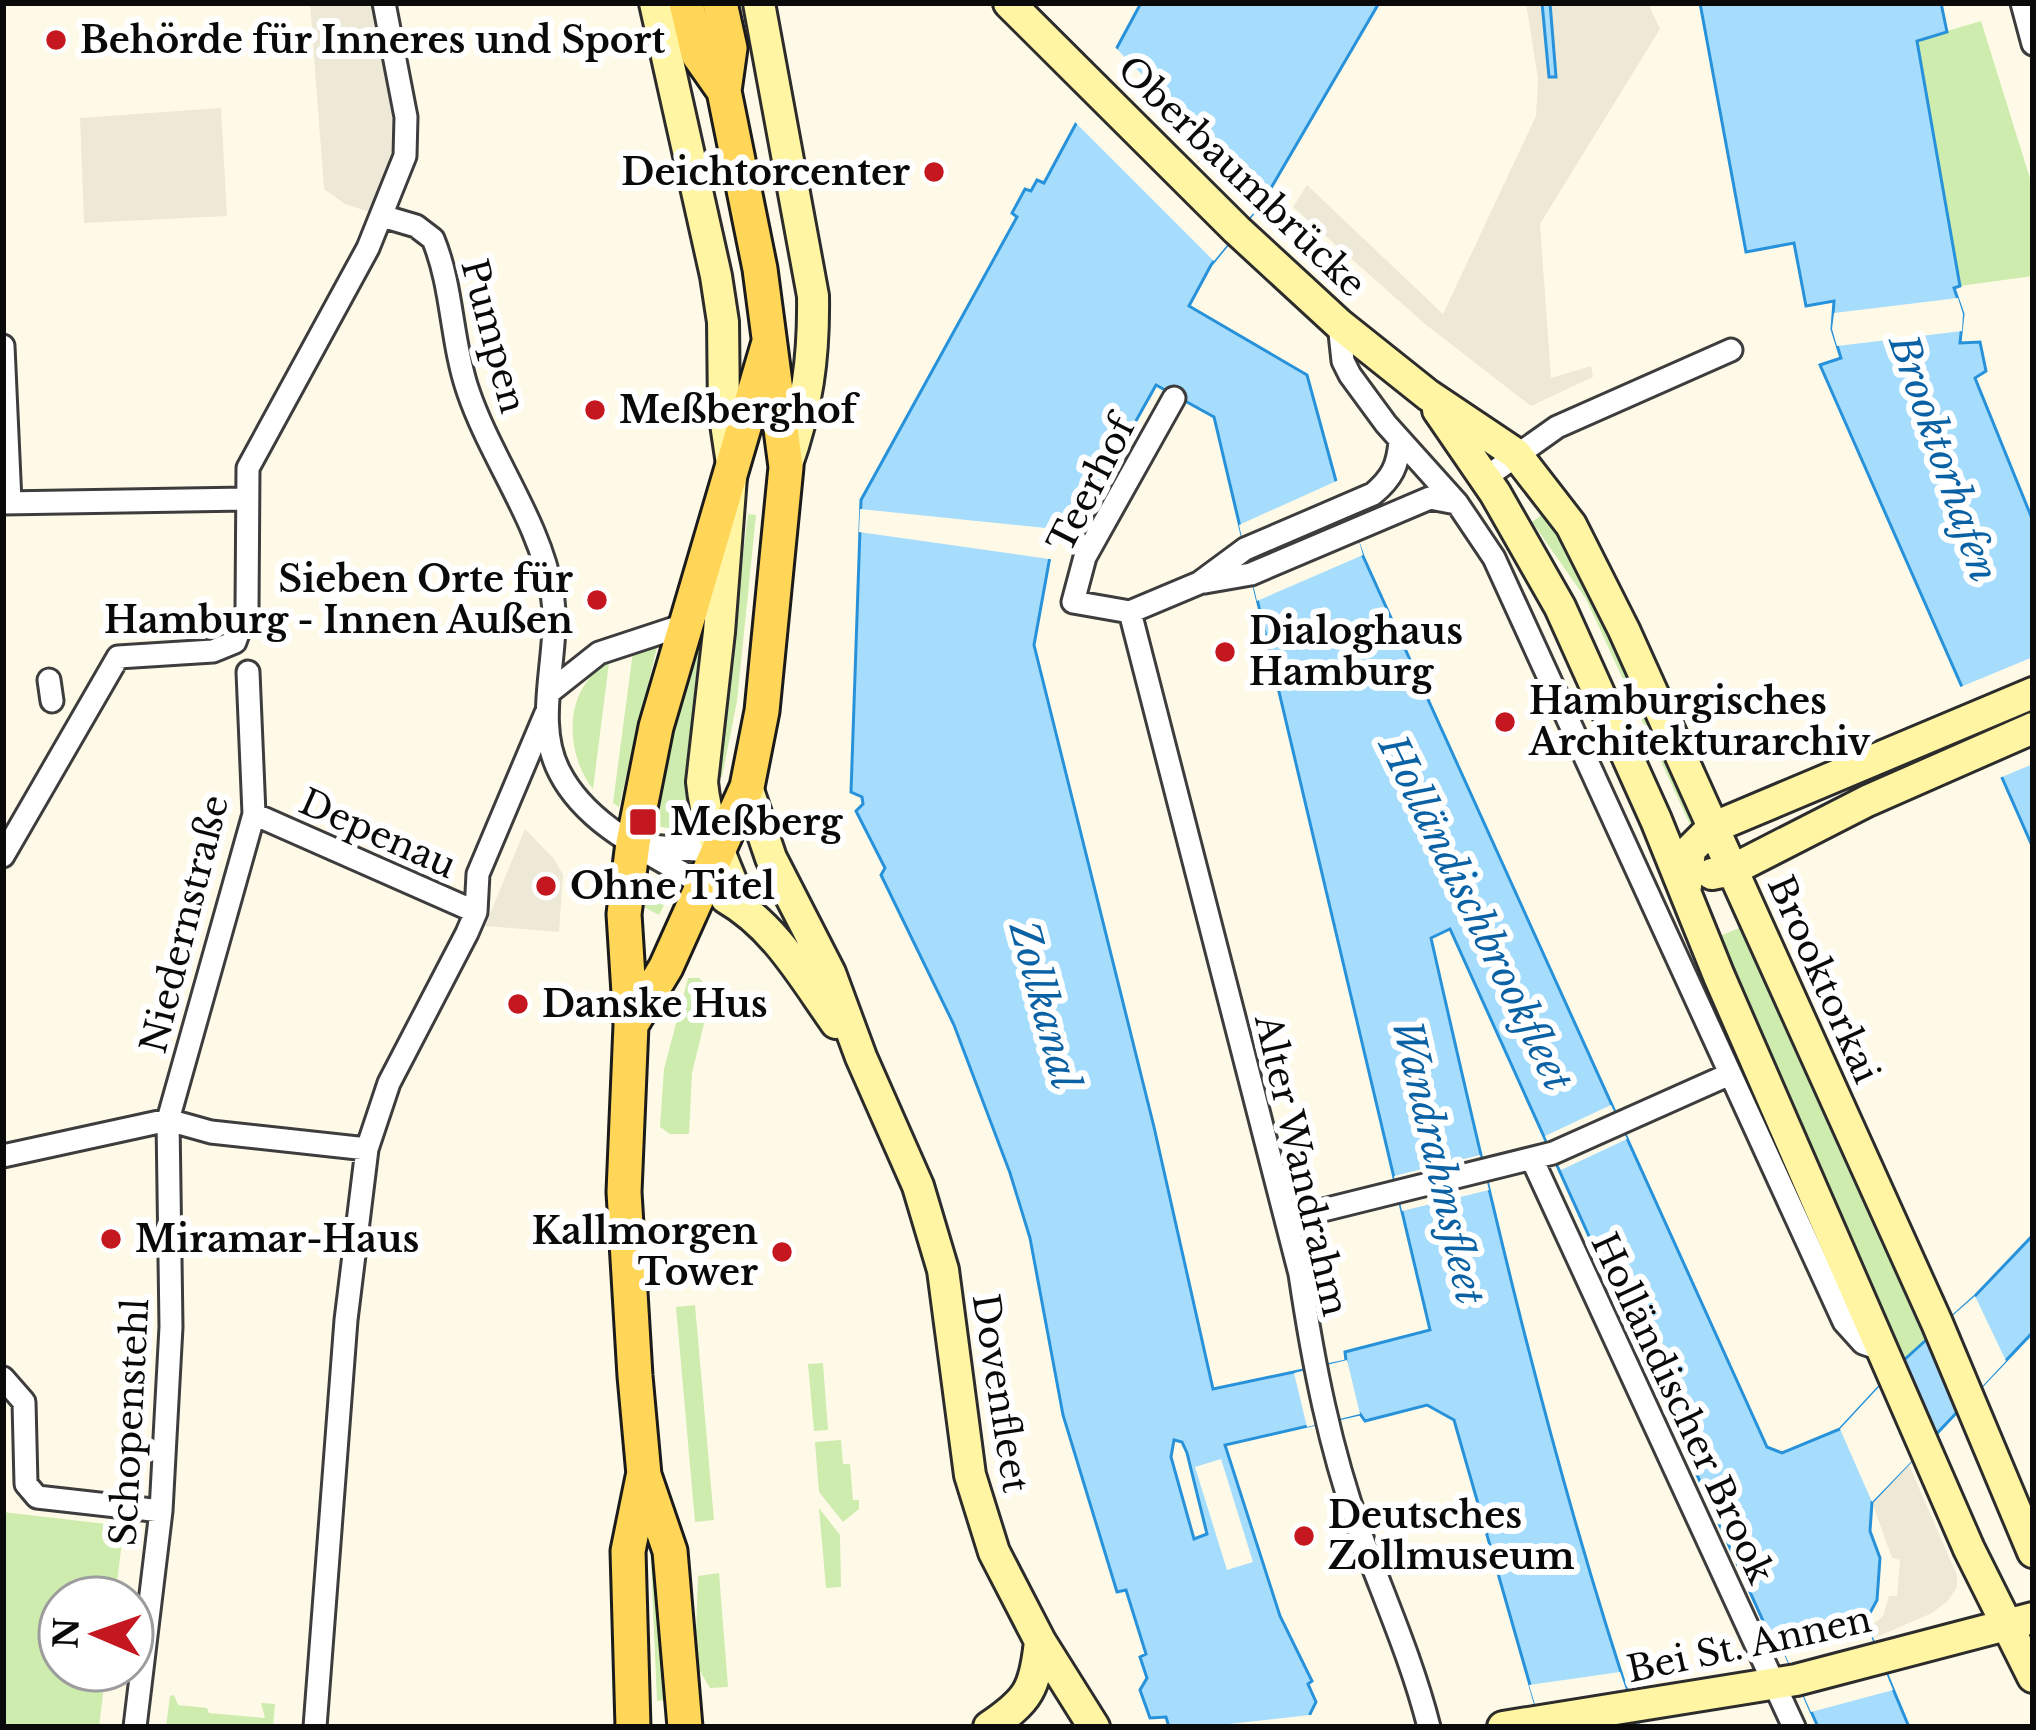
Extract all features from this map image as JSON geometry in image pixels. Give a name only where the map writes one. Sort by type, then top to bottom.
[{"type":"main road","name":"Dovenfleet","points":[[655,3],[723,322],[724,410],[732,464],[702,782],[718,851],[742,907]]},
{"type":"main road","points":[[686,3],[698,54],[724,92]]},
{"type":"main road","points":[[632,1025],[666,967],[747,787],[762,711],[786,467],[760,269],[724,92],[730,48],[721,3]]},
{"type":"main road","points":[[759,3],[812,296],[805,414],[786,467]]},
{"type":"main road","name":"Oberbaumbrücke","points":[[1009,3],[1237,230],[1339,324],[1428,395],[1516,454]]},
{"type":"main road","points":[[685,1727],[670,1551],[644,1475],[624,1192],[632,1025],[625,914],[633,843],[656,728],[769,342]]},
{"type":"main road","name":"Oberbaumbrücke","points":[[1428,395],[1485,478]]},
{"type":"main road","name":"Brooktorkai","points":[[1516,454],[1588,554],[1937,1323],[2033,1552]]},
{"type":"main road","points":[[1485,478],[1560,608],[1926,1452],[2021,1622],[2033,1677]]},
{"type":"main road","points":[[1689,903],[1686,864],[1696,841],[1712,828],[2033,693]]},
{"type":"main road","points":[[1664,839],[1686,864],[1710,874],[1732,870],[1868,801],[2033,728]]},
{"type":"main road","name":"Dovenfleet","points":[[747,787],[771,858],[830,973],[860,1057],[918,1186],[943,1270],[970,1475],[980,1514],[1007,1583],[1094,1727]]},
{"type":"main road","name":"Dovenfleet","points":[[702,884],[742,907],[779,944],[860,1057]]},
{"type":"main road","points":[[633,1727],[628,1552],[644,1475]]},
{"type":"main road","name":"Bei St. Annen","points":[[1503,1727],[1786,1682],[2021,1622]]},
{"type":"main road","points":[[989,1727],[1016,1709],[1031,1689],[1040,1641]]},
{"type":"street","points":[[3,856],[118,658],[213,651],[235,642],[248,609],[248,468],[382,216],[406,156],[384,3]]},
{"type":"street","points":[[2025,4],[2033,44]]},
{"type":"street","name":"Pumpen","points":[[382,216],[416,226],[433,239],[468,391],[547,567],[555,636],[548,702]]},
{"type":"street","points":[[1339,324],[1343,361],[1350,375],[1400,441],[1457,503],[1494,558],[1844,1322],[1887,1361]]},
{"type":"street","points":[[3,346],[6,502],[246,499]]},
{"type":"street","points":[[1485,478],[1557,427],[1731,350]]},
{"type":"street","name":"Teerhof","points":[[1130,612],[1073,602],[1085,557],[1174,398]]},
{"type":"street","points":[[1199,583],[1245,549],[1373,494],[1390,480],[1399,461],[1400,441]]},
{"type":"street","points":[[1130,612],[1199,583],[1251,574],[1430,498],[1457,503]]},
{"type":"street","name":"Alter Wandrahm","points":[[1130,612],[1300,1274],[1314,1368],[1328,1421],[1362,1537],[1414,1667],[1429,1727]]},
{"type":"street","points":[[315,1727],[346,1320],[367,1149],[389,1083],[476,912],[478,874],[548,702],[599,653],[684,625]]},
{"type":"street","name":"Niedernstraße","points":[[168,1120],[254,814],[248,672]]},
{"type":"street","points":[[548,702],[556,765],[575,797],[633,843],[702,884]]},
{"type":"street","name":"Depenau","points":[[254,814],[476,912]]},
{"type":"street","points":[[633,843],[718,851]]},
{"type":"street","points":[[1286,1219],[1542,1156],[1730,1074]]},
{"type":"street","points":[[3,1156],[168,1120],[211,1132],[367,1149]]},
{"type":"street","name":"Schopenstehl","points":[[135,1727],[161,1511],[171,1328],[168,1120]]},
{"type":"street","name":"Holländischer Brook","points":[[1542,1156],[1786,1682],[1794,1727]]},
{"type":"street","points":[[3,1378],[24,1402],[26,1484],[37,1498],[161,1511]]},
{"type":"green space","points":[[1981,21],[2033,188],[2033,276],[1960,286],[1917,40]]},
{"type":"green space","points":[[1547,511],[1576,558],[1696,823],[1692,829],[1586,599],[1532,522]]},
{"type":"green space","points":[[748,514],[756,515],[737,701],[722,777],[716,777]]},
{"type":"green space","points":[[700,637],[704,637],[686,774],[692,832],[656,826]]},
{"type":"green space","points":[[657,647],[619,807],[613,803],[633,651]]},
{"type":"green space","points":[[609,663],[593,789],[577,757],[573,721],[583,687]]},
{"type":"green space","points":[[647,873],[673,887],[659,915],[644,907]]},
{"type":"green space","points":[[1739,928],[1925,1340],[1904,1360],[1715,938]]},
{"type":"green space","points":[[688,978],[699,978],[712,991],[692,1073],[689,1134],[670,1134],[660,1127],[664,1069]]},
{"type":"green space","points":[[695,1305],[714,1520],[695,1522],[676,1307]]},
{"type":"green space","points":[[823,1363],[828,1430],[814,1431],[808,1364]]},
{"type":"green space","points":[[841,1440],[843,1464],[850,1464],[853,1500],[859,1500],[859,1509],[843,1522],[819,1492],[815,1442]]},
{"type":"green space","points":[[819,1508],[840,1535],[841,1587],[826,1588]]},
{"type":"green space","points":[[3,1512],[124,1526],[118,1574],[36,1574],[36,1694],[103,1694],[99,1727],[3,1727]]},
{"type":"green space","points":[[650,1539],[657,1539],[671,1699],[657,1701]]},
{"type":"green space","points":[[719,1573],[728,1687],[710,1688],[695,1663],[698,1576]]},
{"type":"green space","points":[[174,1695],[178,1705],[207,1708],[209,1713],[265,1718],[261,1703],[275,1704],[273,1727],[166,1727],[170,1696]]},
{"type":"shaded area","points":[[310,3],[384,3],[406,117],[382,216],[345,204],[324,189]]},
{"type":"shaded area","points":[[1526,3],[1542,3],[1550,77],[1556,76],[1550,3],[1648,3],[1660,29],[1540,224],[1551,378],[1591,366],[1593,377],[1531,406],[1425,324],[1293,207],[1307,185],[1443,314],[1536,116],[1538,79]]},
{"type":"shaded area","points":[[221,108],[227,216],[84,223],[80,118]]},
{"type":"shaded area","points":[[525,829],[563,875],[559,932],[485,926]]},
{"type":"shaded area","points":[[1909,1465],[1957,1575],[1957,1587],[1930,1614],[1872,1639],[1868,1629],[1883,1616],[1889,1596],[1897,1596],[1900,1560],[1892,1558],[1872,1502]]},
{"type":"water","points":[[1141,3],[1379,3],[1264,200],[1211,265],[1189,306],[1307,375],[1336,481],[1363,556],[1767,1447],[1782,1453],[1840,1429],[2033,1235],[2033,1332],[1872,1502],[1870,1531],[1880,1558],[1877,1600],[1865,1622],[1909,1727],[1818,1727],[1781,1644],[1774,1645],[1450,929],[1431,938],[1477,1137],[1551,1434],[1639,1727],[1542,1727],[1454,1420],[1427,1405],[1365,1421],[1360,1414],[1225,1445],[1280,1616],[1312,1681],[1308,1684],[1316,1702],[1310,1714],[1315,1727],[1169,1727],[1166,1717],[1150,1718],[1140,1690],[1147,1678],[1140,1657],[1146,1654],[1126,1590],[1117,1592],[1063,1415],[1030,1238],[1010,1173],[954,1025],[881,875],[885,868],[856,811],[863,804],[862,797],[851,792],[861,500],[1017,217],[1012,213],[1025,189],[1031,191],[1037,180],[1044,183]],"holes":[[[1156,385],[1214,417],[1430,1330],[1345,1352],[1346,1361],[1213,1389],[1154,1127],[1034,645],[1055,529],[1075,530]],[[1174,1440],[1182,1442],[1187,1453],[1207,1534],[1194,1539],[1171,1457]]]},
{"type":"water","points":[[1542,3],[1550,3],[1556,77],[1549,77]]},
{"type":"water","name":"Brooktorhafen","points":[[1700,3],[1941,3],[1947,32],[1917,41],[1960,286],[1954,288],[1963,314],[1960,343],[1980,342],[1986,371],[1975,378],[2033,521],[2033,848],[1820,365],[1841,358],[1832,329],[1834,301],[1806,306],[1794,243],[1746,252]]},
{"type":"pier","points":[[1112,44],[1264,200],[1214,261],[1072,119]]},
{"type":"pier","points":[[1958,298],[1962,331],[1837,346],[1834,313]]},
{"type":"pier","points":[[1341,479],[1363,555],[1257,601],[1239,525]]},
{"type":"pier","points":[[860,509],[1080,534],[1060,535],[1056,560],[859,532]]},
{"type":"pier","points":[[2033,657],[2033,764],[1997,779],[1958,688]]},
{"type":"pier","points":[[1611,1105],[1627,1139],[1561,1170],[1545,1136]]},
{"type":"pier","points":[[1480,1155],[1489,1190],[1402,1211],[1394,1176]]},
{"type":"pier","points":[[1975,1296],[2006,1361],[1959,1411],[1925,1340]]},
{"type":"pier","points":[[1347,1360],[1360,1414],[1307,1427],[1294,1373]]},
{"type":"pier","points":[[1904,1360],[1935,1437],[1872,1502],[1840,1429]]},
{"type":"pier","points":[[1221,1459],[1253,1562],[1227,1570],[1195,1467]]},
{"type":"pier","points":[[1868,1629],[1893,1690],[1811,1712],[1783,1650]]},
{"type":"pier","points":[[1620,1672],[1639,1727],[1542,1727],[1529,1685]]},
{"type":"pier","points":[[1317,1714],[1321,1727],[1201,1727],[1310,1715]]},
{"type":"place","name":"Behörde für Inneres und Sport","points":[[56,40]]},
{"type":"place","name":"Deichtorcenter","points":[[934,172]]},
{"type":"place","name":"Meßberghof","points":[[595,410]]},
{"type":"place","name":"Sieben Orte für Hamburg - Innen Außen","points":[[597,600]]},
{"type":"place","name":"Dialoghaus Hamburg","points":[[1225,652]]},
{"type":"place","name":"Hamburgisches Architekturarchiv","points":[[1505,722]]},
{"type":"place","name":"Meßberg","points":[[643,822]]},
{"type":"place","name":"Ohne Titel","points":[[546,886]]},
{"type":"place","name":"Danske Hus","points":[[518,1004]]},
{"type":"place","name":"Miramar-Haus","points":[[111,1239]]},
{"type":"place","name":"Kallmorgen Tower","points":[[782,1252]]},
{"type":"place","name":"Deutsches Zollmuseum","points":[[1304,1536]]},
{"type":"water label","name":"Holländischbrookfleet","points":[[1476,913]]},
{"type":"water label","name":"Zollkanal","points":[[1045,1005]]},
{"type":"water label","name":"Wandrahmsfleet","points":[[1439,1162]]}]
